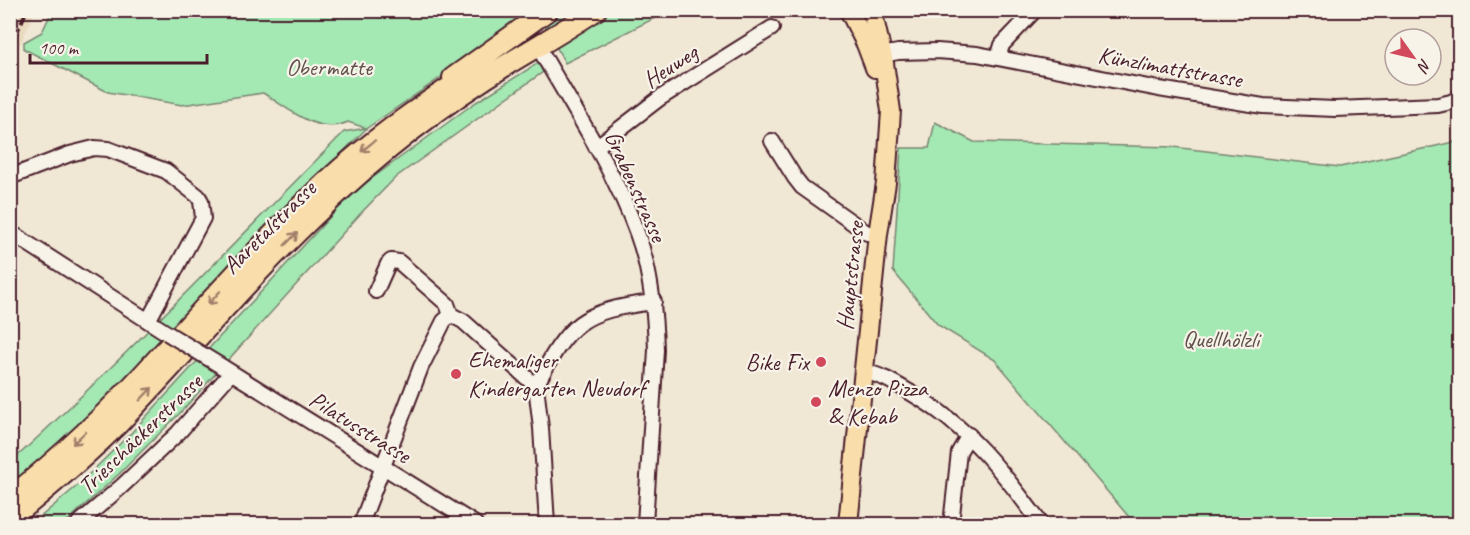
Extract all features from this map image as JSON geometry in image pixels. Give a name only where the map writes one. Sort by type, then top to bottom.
[{"type":"highway","points":[[414,110],[465,69],[548,10]]},
{"type":"highway","name":"Aaretalstrasse","points":[[10,498],[104,415],[258,249],[324,184],[414,110],[575,10]]},
{"type":"highway","name":"Aaretalstrasse","points":[[10,519],[52,485],[117,425],[282,248],[355,178],[396,143],[447,105],[526,53],[548,47],[596,10]]},
{"type":"highway","points":[[548,47],[602,10]]},
{"type":"main road","name":"Hauptstrasse","points":[[848,525],[878,234],[886,183],[891,111],[889,93],[877,58],[849,10]]},
{"type":"main road","name":"Hauptstrasse","points":[[872,10],[888,141]]},
{"type":"street","points":[[998,58],[1002,45],[1035,10]]},
{"type":"street","name":"Heuweg","points":[[596,147],[660,98],[772,28]]},
{"type":"street","name":"Grabenstrasse","points":[[548,47],[623,201],[637,233],[650,280],[654,302],[656,350],[645,525]]},
{"type":"street","name":"Künzlimattstrasse","points":[[877,58],[898,52],[952,51],[1224,101],[1263,106],[1335,109],[1438,105],[1455,99]]},
{"type":"street","points":[[772,141],[802,187],[867,233],[878,234]]},
{"type":"street","points":[[10,177],[70,154],[94,148],[108,150],[166,171],[198,196],[201,201],[203,218],[151,323]]},
{"type":"street","name":"Pilatusstrasse","points":[[10,232],[474,525]]},
{"type":"street","points":[[376,291],[388,264],[391,261],[399,262],[447,304],[451,315],[463,321],[536,386]]},
{"type":"street","points":[[547,525],[536,386],[563,339],[586,319],[614,308],[654,302]]},
{"type":"street","points":[[361,525],[421,367],[444,321],[451,315]]},
{"type":"street","name":"Trieschäckerstrasse","points":[[78,525],[178,433],[226,370]]},
{"type":"street","points":[[865,372],[888,379],[934,406],[969,435],[988,454],[1041,525]]},
{"type":"street","points":[[951,525],[959,452],[969,435]]},
{"type":"shaded area","points":[[10,11],[35,11],[11,65]]},
{"type":"green space","name":"Obermatte","points":[[52,11],[663,11],[657,17],[565,63],[539,15],[509,31],[367,128],[241,252],[180,324],[109,399],[11,489],[11,462],[138,341],[344,132],[366,128],[348,122],[336,125],[314,123],[263,93],[182,105],[108,92],[24,49],[24,42],[42,32]]},
{"type":"green space","points":[[538,63],[543,72],[396,177],[180,413],[119,474],[64,524],[32,524],[77,486],[132,432],[352,193],[473,104]]},
{"type":"green space","name":"Quellhölzli","points":[[935,122],[974,142],[1173,147],[1340,167],[1459,141],[1459,524],[1135,524],[995,360],[938,325],[893,271],[901,148],[929,148]]},
{"type":"tunnel","points":[[521,10],[542,53]]},
{"type":"railway","points":[[10,47],[27,10]]},
{"type":"place","name":"Bike Fix","points":[[821,362]]},
{"type":"place","name":"Ehemaliger Kindergarten Neudorf","points":[[456,374]]},
{"type":"place","name":"Menzo Pizza & Kebab","points":[[816,402]]}]
